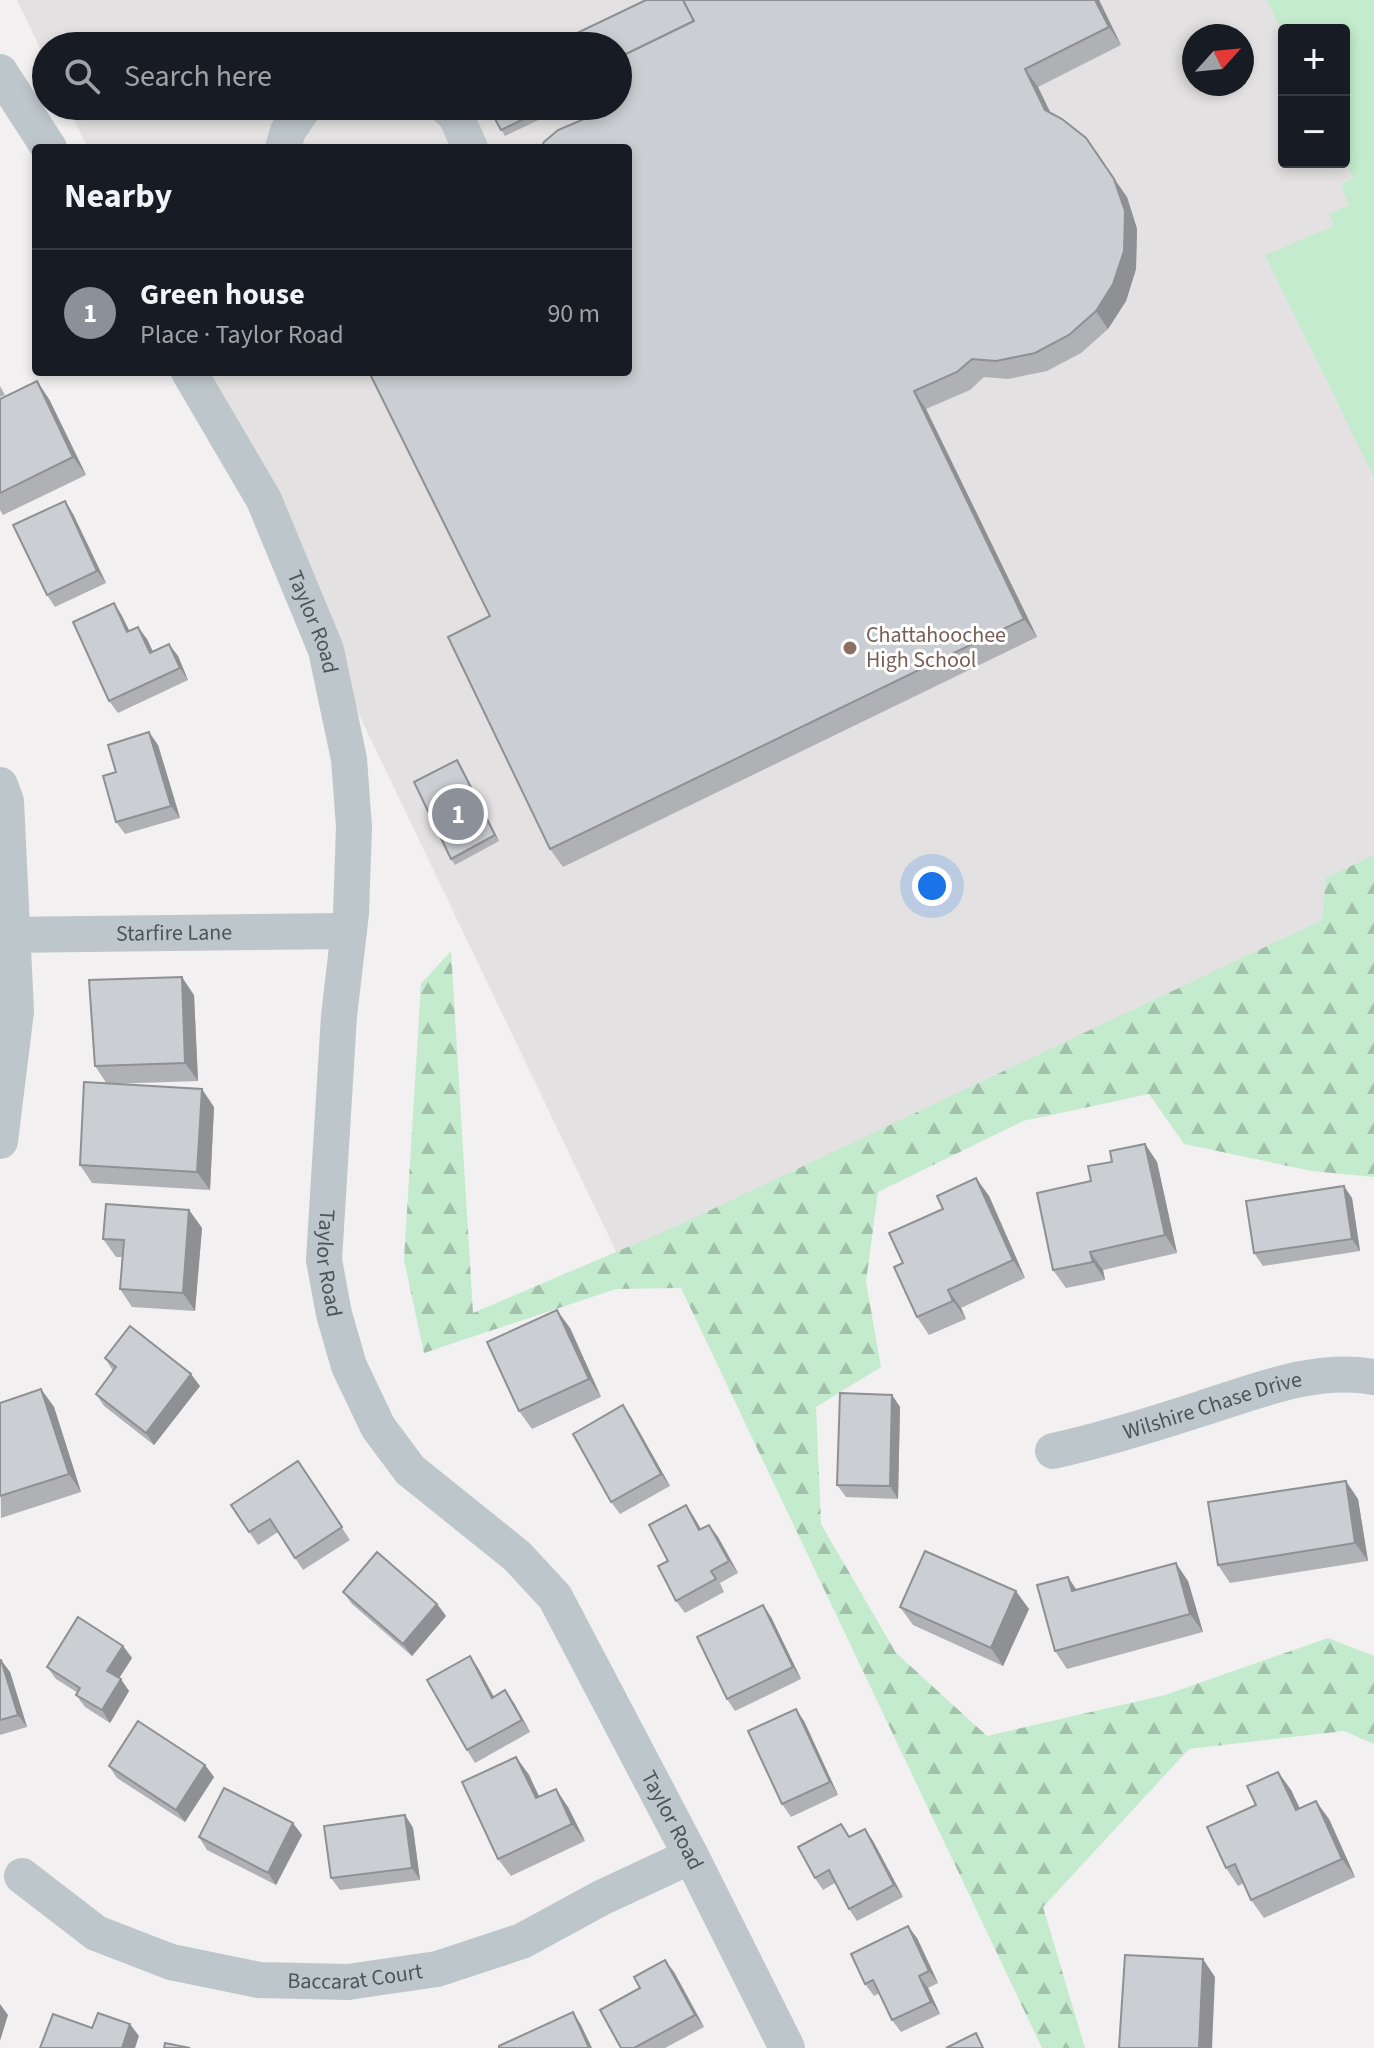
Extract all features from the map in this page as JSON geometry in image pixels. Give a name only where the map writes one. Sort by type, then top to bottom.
[{"type":"street","points":[[0,72],[46,144]]},
{"type":"street","points":[[284,144],[295,120]]},
{"type":"street","points":[[458,120],[468,144]]},
{"type":"street","name":"Taylor Road","points":[[191,376],[264,500],[326,650],[349,759],[354,827],[349,931],[339,1016],[324,1260],[334,1314],[349,1366],[378,1427],[410,1470],[517,1556],[555,1597],[691,1856],[787,2048]]},
{"type":"street","points":[[0,785],[6,801],[7,935],[16,1011],[0,1141]]},
{"type":"street","name":"Starfire Lane","points":[[7,935],[349,931]]},
{"type":"street","name":"Wilshire Chase Drive","points":[[1053,1451],[1104,1440],[1285,1382],[1324,1376],[1374,1377]]},
{"type":"street","name":"Baccarat Court","points":[[22,1876],[96,1933],[171,1962],[259,1980],[348,1982],[437,1969],[522,1941],[601,1898],[691,1856]]},
{"type":"shaded area","name":"Chattahoochee High School","points":[[17,0],[1374,0],[1374,924],[634,1289],[197,376],[632,376],[632,144],[86,144],[74,120],[632,120],[632,32],[32,32]]},
{"type":"green space","points":[[1267,0],[1374,0],[1374,477],[1265,255],[1334,226],[1329,214],[1349,205],[1341,185],[1353,178],[1348,168],[1350,24],[1278,24]]},
{"type":"green space","points":[[1374,855],[1374,1177],[1312,1171],[1184,1144],[1149,1094],[1023,1121],[878,1192],[866,1282],[881,1367],[816,1407],[821,1524],[896,1653],[987,1736],[1165,1695],[1328,1638],[1374,1656],[1374,1744],[1344,1731],[1189,1749],[1043,1907],[1085,2048],[1042,2048],[681,1288],[616,1289],[424,1353],[404,1260],[421,984],[451,951],[473,1313],[677,1226],[1322,920],[1326,878]]},
{"type":"building","points":[[646,0],[683,0],[694,21],[632,51],[632,32],[579,32]]},
{"type":"building","points":[[683,0],[1095,0],[1109,27],[1025,69],[1045,110],[1086,138],[1114,179],[1125,211],[1124,251],[1113,284],[1096,311],[1069,335],[1035,353],[996,361],[972,359],[957,372],[914,391],[1024,619],[550,849],[448,637],[490,616],[371,376],[632,376],[632,144],[543,144],[558,130],[582,120],[632,120],[632,51],[694,21]]},
{"type":"building","points":[[496,120],[522,120],[501,130]]},
{"type":"building","points":[[37,381],[73,457],[0,493],[0,399]]},
{"type":"building","points":[[65,501],[97,571],[47,595],[13,525]]},
{"type":"building","points":[[114,603],[127,632],[138,627],[150,653],[169,644],[180,668],[109,701],[73,622]]},
{"type":"building","points":[[149,732],[171,806],[116,822],[103,776],[116,772],[108,745]]},
{"type":"building","points":[[457,760],[495,835],[451,859],[414,782]]},
{"type":"building","points":[[182,977],[185,1063],[95,1066],[89,980]]},
{"type":"building","points":[[84,1082],[202,1089],[197,1172],[80,1165]]},
{"type":"building","points":[[1145,1144],[1165,1235],[1090,1252],[1093,1262],[1053,1270],[1037,1193],[1091,1181],[1088,1166],[1112,1162],[1110,1151]]},
{"type":"building","points":[[976,1178],[1013,1260],[948,1290],[953,1301],[917,1317],[894,1267],[903,1263],[889,1233],[943,1209],[937,1196]]},
{"type":"building","points":[[1344,1186],[1352,1239],[1254,1253],[1246,1201]]},
{"type":"building","points":[[106,1204],[189,1210],[183,1293],[120,1289],[124,1240],[103,1239]]},
{"type":"building","points":[[557,1310],[589,1379],[519,1411],[487,1342]]},
{"type":"building","points":[[130,1326],[191,1374],[146,1433],[96,1394],[116,1367],[105,1358]]},
{"type":"building","points":[[41,1389],[69,1474],[0,1496],[0,1403]]},
{"type":"building","points":[[840,1393],[892,1395],[890,1486],[837,1485]]},
{"type":"building","points":[[623,1405],[661,1474],[611,1502],[573,1434]]},
{"type":"building","points":[[298,1461],[342,1527],[295,1558],[270,1519],[249,1532],[231,1505]]},
{"type":"building","points":[[1346,1481],[1355,1543],[1218,1565],[1208,1502]]},
{"type":"building","points":[[686,1505],[699,1530],[709,1525],[729,1561],[711,1571],[716,1579],[676,1601],[658,1566],[668,1561],[649,1525]]},
{"type":"building","points":[[925,1551],[1016,1591],[991,1648],[900,1607]]},
{"type":"building","points":[[377,1552],[437,1604],[403,1644],[343,1592]]},
{"type":"building","points":[[1176,1563],[1190,1614],[1055,1651],[1037,1585],[1068,1577],[1072,1591]]},
{"type":"building","points":[[763,1605],[793,1667],[727,1699],[697,1637]]},
{"type":"building","points":[[78,1617],[123,1646],[107,1671],[121,1679],[102,1710],[76,1695],[80,1688],[47,1667]]},
{"type":"building","points":[[470,1656],[492,1698],[505,1690],[522,1720],[467,1750],[427,1680]]},
{"type":"building","points":[[0,1660],[18,1715],[0,1720]]},
{"type":"building","points":[[796,1709],[830,1782],[782,1804],[748,1731]]},
{"type":"building","points":[[138,1721],[205,1765],[176,1810],[109,1766]]},
{"type":"building","points":[[516,1757],[536,1798],[556,1789],[572,1824],[498,1859],[462,1782]]},
{"type":"building","points":[[1278,1772],[1296,1810],[1316,1801],[1342,1859],[1251,1900],[1235,1864],[1226,1868],[1207,1827],[1256,1805],[1247,1786]]},
{"type":"building","points":[[224,1788],[293,1823],[268,1873],[199,1837]]},
{"type":"building","points":[[405,1815],[412,1868],[331,1878],[324,1826]]},
{"type":"building","points":[[841,1824],[849,1837],[865,1829],[894,1885],[849,1909],[829,1870],[815,1878],[798,1847]]},
{"type":"building","points":[[908,1926],[929,1971],[919,1976],[931,2002],[892,2020],[873,1980],[865,1984],[851,1954]]},
{"type":"building","points":[[1125,1955],[1203,1959],[1199,2048],[1119,2048]]},
{"type":"building","points":[[665,1960],[695,2015],[634,2048],[621,2048],[600,2010],[640,1988],[634,1977]]},
{"type":"building","points":[[573,2012],[589,2048],[499,2048],[499,2046]]},
{"type":"building","points":[[98,2013],[130,2024],[122,2048],[40,2048],[53,2014],[92,2028]]},
{"type":"building","points":[[976,2033],[983,2048],[946,2048]]},
{"type":"building","points":[[165,2043],[190,2048],[164,2048]]},
{"type":"place","name":"Chattahoochee High School","points":[[850,648]]},
{"type":"place","name":"Green house","points":[[458,814]]}]
